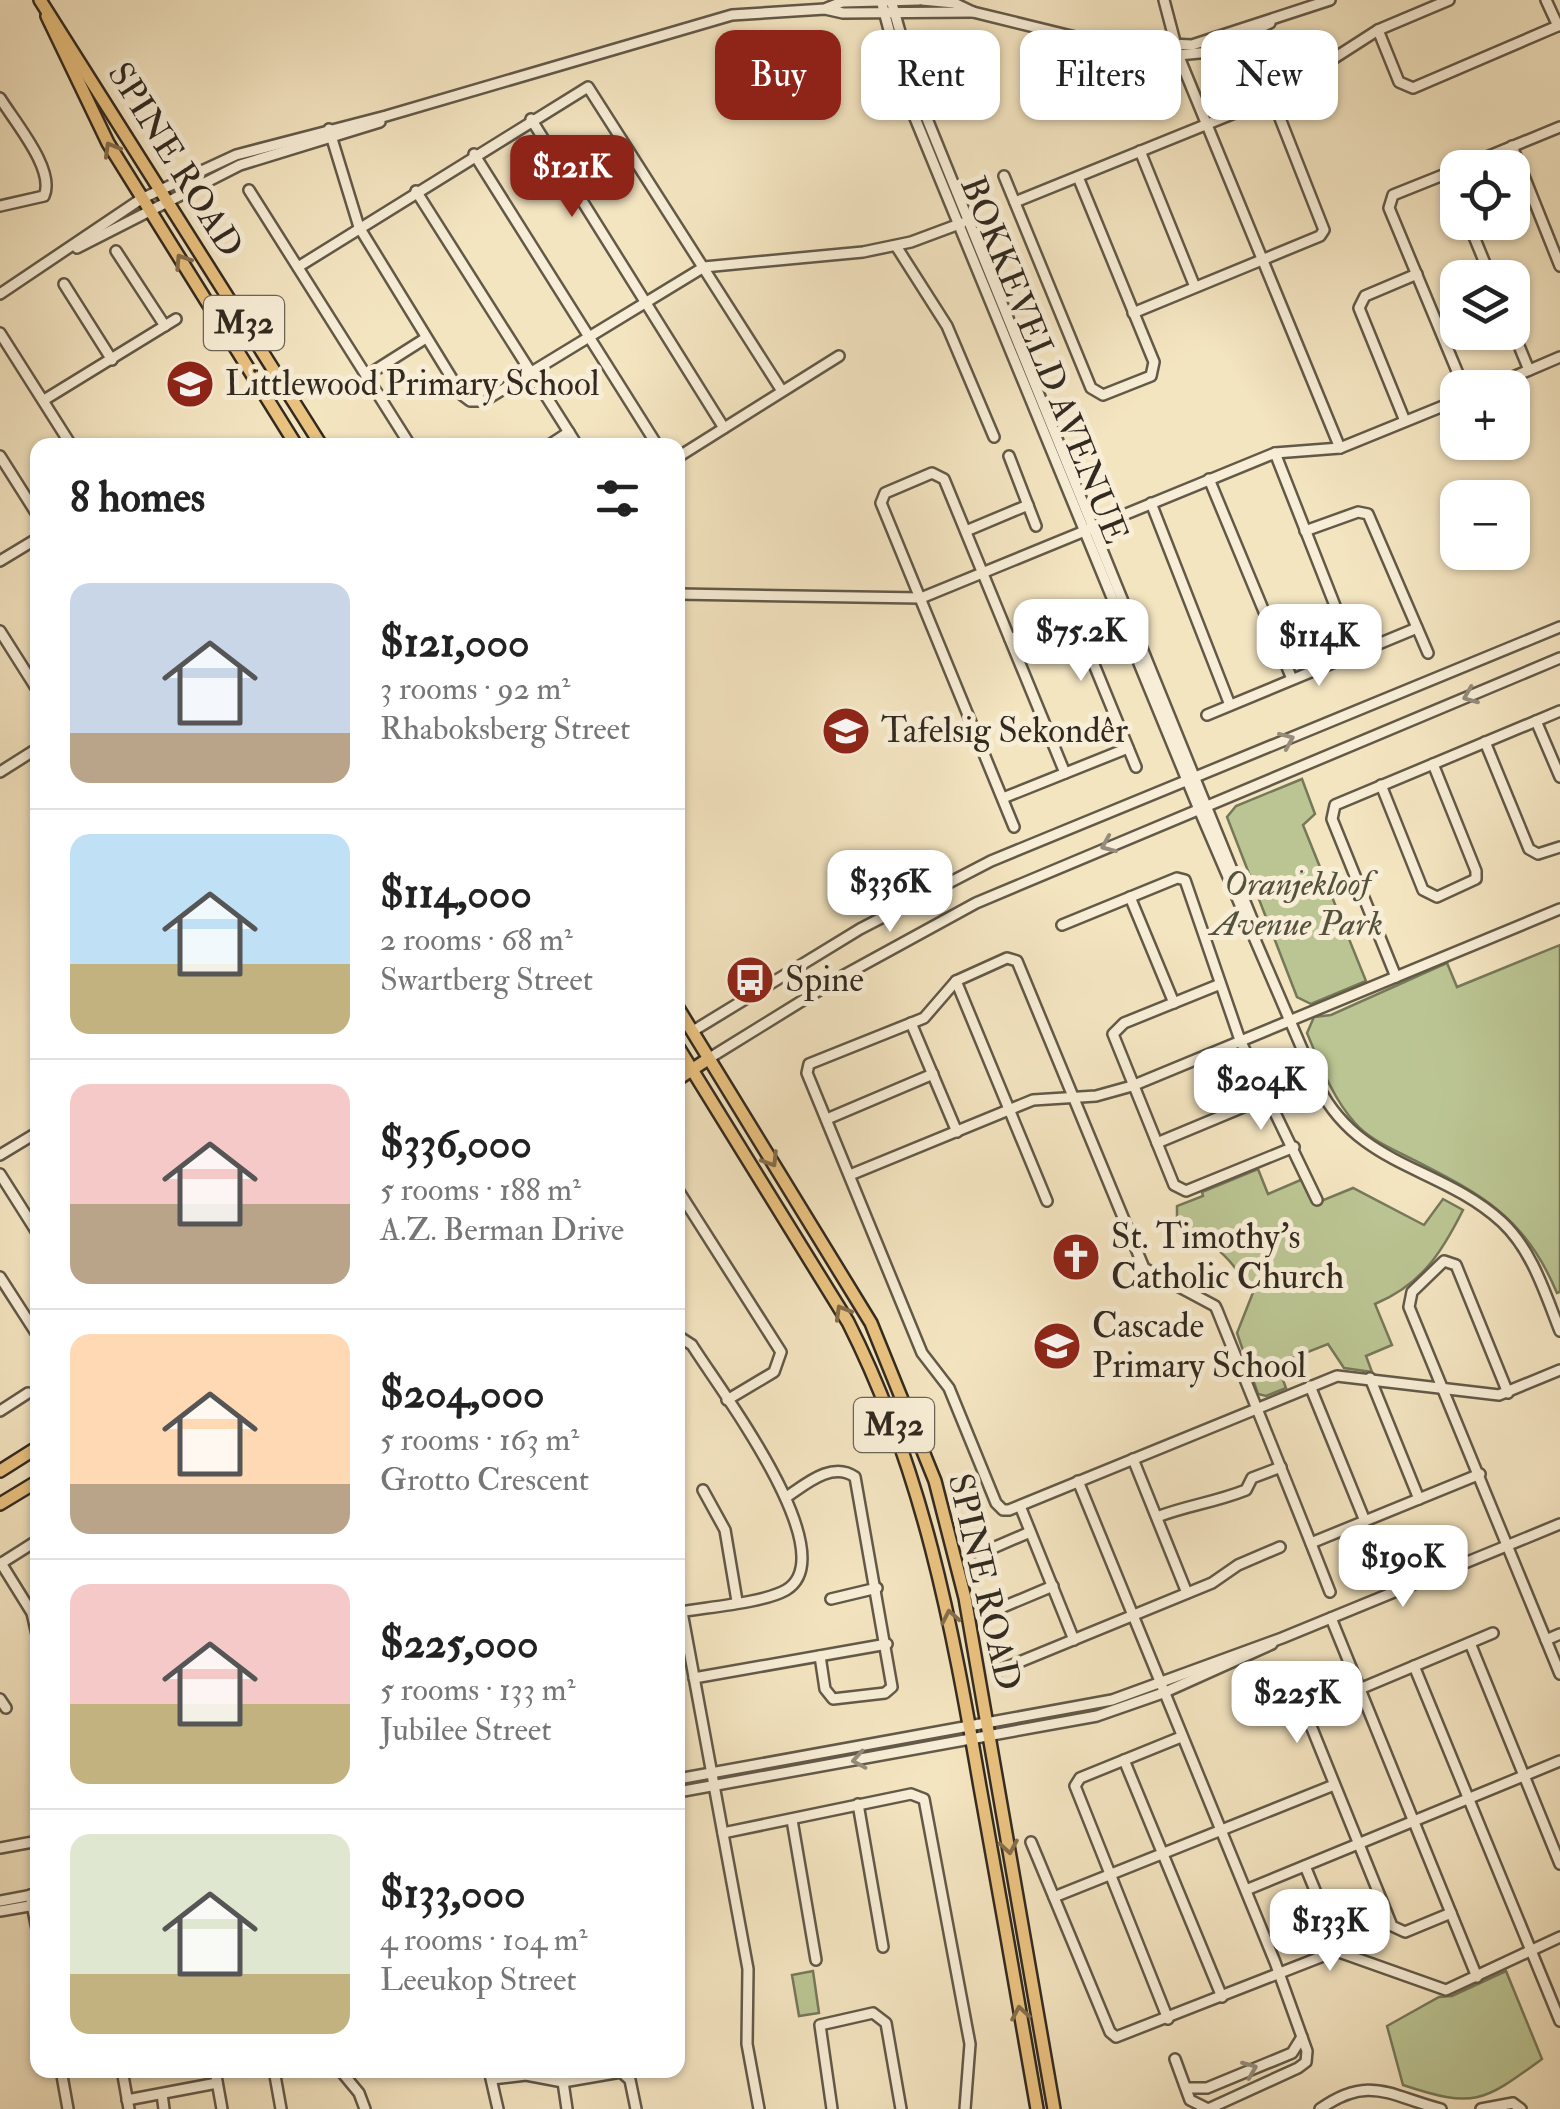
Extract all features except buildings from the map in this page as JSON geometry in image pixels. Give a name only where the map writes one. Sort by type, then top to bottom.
[{"type":"main road","name":"SPINE ROAD","points":[[42,4],[317,438]]},
{"type":"main road","name":"SPINE ROAD","points":[[42,4],[99,127],[292,438]]},
{"type":"main road","name":"SPINE ROAD","points":[[685,1019],[854,1293],[890,1363],[946,1523],[989,1730],[1054,2109]]},
{"type":"main road","points":[[685,1038],[693,1031]]},
{"type":"main road","name":"SPINE ROAD","points":[[685,1057],[810,1257],[872,1370],[932,1538],[971,1733],[1037,2109]]},
{"type":"main road","points":[[685,1074],[708,1059]]},
{"type":"main road","points":[[0,1471],[30,1452]]},
{"type":"main road","points":[[0,1504],[30,1486]]},
{"type":"street","points":[[893,4],[921,0],[954,2],[973,12]]},
{"type":"street","points":[[1164,0],[1172,30]]},
{"type":"street","points":[[1181,51],[1330,0]]},
{"type":"street","points":[[1338,56],[1378,30],[1449,0]]},
{"type":"street","points":[[1378,30],[1399,82],[1413,88],[1559,25],[1546,0]]},
{"type":"street","name":"BOKKEVELD AVENUE","points":[[881,4],[902,84],[964,222],[1318,1086],[1342,1124],[1372,1148],[1474,1202],[1502,1223],[1524,1249],[1560,1331]]},
{"type":"street","points":[[0,294],[70,251],[240,166],[386,116],[732,15],[825,8],[843,14],[893,4],[973,12],[1050,30]]},
{"type":"street","name":"BOKKEVELD AVENUE","points":[[893,4],[920,99],[964,222]]},
{"type":"street","points":[[1181,61],[1340,448]]},
{"type":"street","points":[[298,267],[474,154],[588,87],[782,392]]},
{"type":"street","points":[[0,206],[44,196],[48,185],[42,167],[1,103]]},
{"type":"street","points":[[531,119],[724,428]]},
{"type":"street","points":[[1015,202],[1218,120]]},
{"type":"street","points":[[1134,313],[1320,236],[1324,230],[1281,120]]},
{"type":"street","points":[[1502,150],[1560,127]]},
{"type":"street","points":[[70,251],[160,188],[236,155],[330,134]]},
{"type":"street","points":[[330,134],[360,227],[462,395],[470,401],[484,401],[704,266],[896,246],[964,222]]},
{"type":"street","points":[[1512,146],[1560,266]]},
{"type":"street","points":[[1140,151],[1195,287]]},
{"type":"street","points":[[474,154],[654,438]]},
{"type":"street","points":[[1004,176],[1097,394],[1103,395],[1151,376],[1154,369],[1078,177]]},
{"type":"street","points":[[1440,177],[1389,200],[1456,370]]},
{"type":"street","points":[[249,190],[406,438]]},
{"type":"street","points":[[416,192],[573,438]]},
{"type":"street","points":[[896,246],[948,326],[994,437]]},
{"type":"street","points":[[116,251],[165,326]]},
{"type":"street","points":[[1406,421],[1358,308],[1365,296],[1416,274]]},
{"type":"street","points":[[64,284],[112,360]]},
{"type":"street","points":[[44,400],[176,319]]},
{"type":"street","points":[[0,334],[67,438]]},
{"type":"street","points":[[366,376],[426,338]]},
{"type":"street","points":[[1520,350],[1529,370],[1560,357]]},
{"type":"street","points":[[685,453],[840,356]]},
{"type":"street","points":[[685,594],[921,598],[1275,453],[1340,448],[1440,407]]},
{"type":"street","points":[[560,438],[569,432]]},
{"type":"street","points":[[1275,453],[1354,654]]},
{"type":"street","points":[[0,456],[30,503]]},
{"type":"street","points":[[1010,456],[1036,526]]},
{"type":"street","points":[[1014,827],[881,503],[884,493],[939,474],[1065,772]]},
{"type":"street","points":[[1209,479],[1292,680]]},
{"type":"street","points":[[1151,503],[1230,705]]},
{"type":"street","points":[[966,531],[1028,505]]},
{"type":"street","points":[[1305,531],[1358,512],[1368,514],[1428,653]]},
{"type":"street","points":[[0,561],[30,543]]},
{"type":"street","points":[[1010,639],[1062,618],[1076,623],[1136,767]]},
{"type":"street","points":[[1207,714],[1417,628]]},
{"type":"street","points":[[693,1031],[925,893],[990,861],[1560,628]]},
{"type":"street","points":[[0,631],[30,678]]},
{"type":"street","points":[[708,1059],[839,978],[976,903],[1560,658]]},
{"type":"street","points":[[1396,977],[1331,814],[1339,802],[1560,712]]},
{"type":"street","points":[[1536,721],[1560,777]]},
{"type":"street","points":[[1486,742],[1528,849],[1543,854],[1560,846]]},
{"type":"street","points":[[1003,798],[1128,748]]},
{"type":"street","points":[[0,772],[30,753]]},
{"type":"street","points":[[1381,785],[1423,890],[1436,898],[1470,885],[1476,879],[1476,871],[1432,764]]},
{"type":"street","points":[[1062,925],[1177,878],[1185,880],[1240,1040],[1317,1200]]},
{"type":"street","points":[[1130,897],[1174,1003]]},
{"type":"street","points":[[850,1176],[1033,1100],[1074,1098],[1132,1086],[1560,910]]},
{"type":"street","points":[[1330,1592],[1281,1467],[1256,1408],[1212,1302],[1144,1268],[1017,960],[1012,958],[956,981],[930,1014],[807,1067],[922,1353],[949,1388],[998,1506],[1006,1511],[1020,1506],[1256,1408],[1310,1386],[1341,1375],[1508,1392],[1560,1370]]},
{"type":"street","points":[[956,981],[1047,1201]]},
{"type":"street","points":[[1218,984],[1115,1029],[1114,1039],[1174,1185],[1183,1191],[1294,1148]]},
{"type":"street","points":[[911,1023],[957,1132]]},
{"type":"street","points":[[826,1119],[933,1074]]},
{"type":"street","points":[[1157,1144],[1265,1098]]},
{"type":"street","points":[[0,1156],[30,1137]]},
{"type":"street","points":[[0,1174],[30,1221]]},
{"type":"street","points":[[685,1201],[781,1352],[774,1372],[726,1400]]},
{"type":"street","points":[[1508,1392],[1456,1265],[1447,1261],[1412,1292],[1408,1303],[1560,1674]]},
{"type":"street","points":[[0,1278],[30,1324]]},
{"type":"street","points":[[685,1340],[692,1345],[788,1496],[801,1558],[798,1577],[781,1592],[685,1611]]},
{"type":"street","points":[[1370,1378],[1419,1499]]},
{"type":"street","points":[[1310,1386],[1365,1521]]},
{"type":"street","points":[[1,1407],[28,1394]]},
{"type":"street","points":[[1133,1459],[1187,1594]]},
{"type":"street","points":[[1157,1517],[1186,1505],[1200,1508],[1246,1490],[1252,1478],[1281,1467]]},
{"type":"street","points":[[788,1496],[823,1474],[844,1471],[855,1477],[893,1678],[885,1693],[833,1699],[825,1689],[820,1656]]},
{"type":"street","points":[[1311,1544],[1480,1474]]},
{"type":"street","points":[[1078,1482],[1246,1890],[1307,2051],[1302,2065],[1218,2107],[1195,2106],[1175,2060]]},
{"type":"street","points":[[703,1490],[726,1530],[737,1601]]},
{"type":"street","points":[[1020,1506],[1074,1640]]},
{"type":"street","points":[[685,1778],[989,1730],[1161,1687],[1560,1524]]},
{"type":"street","points":[[979,1554],[1030,1532]]},
{"type":"street","points":[[30,1545],[0,1564],[30,1610]]},
{"type":"street","points":[[1000,1670],[1187,1594],[1280,1547]]},
{"type":"street","points":[[991,1612],[1053,1586]]},
{"type":"street","points":[[831,1599],[877,1588]]},
{"type":"street","points":[[1332,1618],[1476,1977]]},
{"type":"street","points":[[1451,1913],[1404,1932],[1396,1930],[1307,1716],[1312,1709],[1493,1634]]},
{"type":"street","points":[[1546,1640],[1560,1634]]},
{"type":"street","points":[[685,1636],[748,1969],[747,2044],[759,2109]]},
{"type":"street","points":[[1470,1643],[1560,1864]]},
{"type":"street","points":[[694,1678],[886,1644]]},
{"type":"street","points":[[1414,1666],[1560,2021]]},
{"type":"street","points":[[685,1791],[971,1733]]},
{"type":"street","points":[[1168,2018],[1075,1786],[1080,1778],[1181,1737]]},
{"type":"street","points":[[1124,1760],[1222,1997]]},
{"type":"street","points":[[1246,1890],[1560,1761]]},
{"type":"street","points":[[1054,1898],[1334,1785]]},
{"type":"street","points":[[723,1833],[911,1794],[926,1804],[970,2044],[965,2109]]},
{"type":"street","points":[[858,1804],[883,1948]]},
{"type":"street","points":[[792,1820],[816,1960]]},
{"type":"street","points":[[0,1848],[30,1842]]},
{"type":"street","points":[[1031,1842],[1112,2034],[1122,2037],[1340,1951],[1442,1990],[1560,1937]]},
{"type":"street","points":[[1305,1866],[1340,1951]]},
{"type":"street","points":[[0,1900],[30,1900]]},
{"type":"street","points":[[0,1911],[30,1901]]},
{"type":"street","points":[[832,2109],[820,2025],[873,2012],[886,2023],[901,2109]]},
{"type":"street","points":[[1187,2088],[1213,2085],[1292,2053],[1303,2035]]},
{"type":"street","points":[[63,2078],[68,2109]]},
{"type":"street","points":[[123,2078],[128,2104],[217,2084]]},
{"type":"street","points":[[216,2078],[222,2109]]},
{"type":"street","points":[[275,2078],[280,2109]]},
{"type":"street","points":[[346,2078],[365,2109]]},
{"type":"street","points":[[492,2078],[498,2109]]},
{"type":"street","points":[[542,2078],[563,2082],[594,2078]]},
{"type":"street","points":[[626,2078],[636,2109]]},
{"type":"street","points":[[563,2082],[567,2109]]},
{"type":"street","points":[[1213,2085],[1218,2107]]},
{"type":"street","points":[[1320,2109],[1340,2096],[1369,2088],[1401,2094],[1440,2109]]},
{"type":"street","points":[[162,2094],[164,2109]]},
{"type":"street","points":[[1401,2094],[1403,2109]]},
{"type":"street","points":[[1340,2096],[1342,2109]]},
{"type":"street","points":[[1481,2109],[1513,2103],[1520,2109]]},
{"type":"green space","name":"Oranjekloof Avenue Park","points":[[1302,779],[1315,814],[1303,825],[1366,981],[1311,1004],[1297,997],[1227,817],[1236,806]]},
{"type":"green space","points":[[1560,945],[1557,1293],[1531,1245],[1500,1212],[1461,1185],[1375,1139],[1355,1123],[1333,1091],[1307,1033],[1314,1017],[1331,1015],[1447,963],[1457,987]]},
{"type":"green space","points":[[1258,1169],[1268,1194],[1303,1179],[1314,1204],[1353,1188],[1424,1225],[1443,1199],[1463,1210],[1446,1241],[1417,1278],[1375,1304],[1392,1345],[1366,1356],[1372,1372],[1344,1368],[1328,1344],[1277,1364],[1286,1388],[1266,1396],[1258,1394],[1237,1333],[1254,1290],[1244,1287],[1235,1268],[1218,1250],[1177,1227],[1177,1206]]},
{"type":"green space","points":[[813,1971],[819,2013],[799,2016],[792,1975]]},
{"type":"green space","points":[[1506,1971],[1542,2059],[1506,2085],[1477,2097],[1447,2097],[1403,2085],[1387,2026],[1439,1997],[1452,1996]]},
{"type":"place","name":"Littlewood Primary School","points":[[190,384]]},
{"type":"place","name":"Tafelsig Sekondêr","points":[[846,731]]},
{"type":"place","name":"Spine","points":[[750,980]]},
{"type":"place","name":"St. Timothy's Catholic Church","points":[[1076,1257]]},
{"type":"place","name":"Cascade Primary School","points":[[1057,1346]]}]
